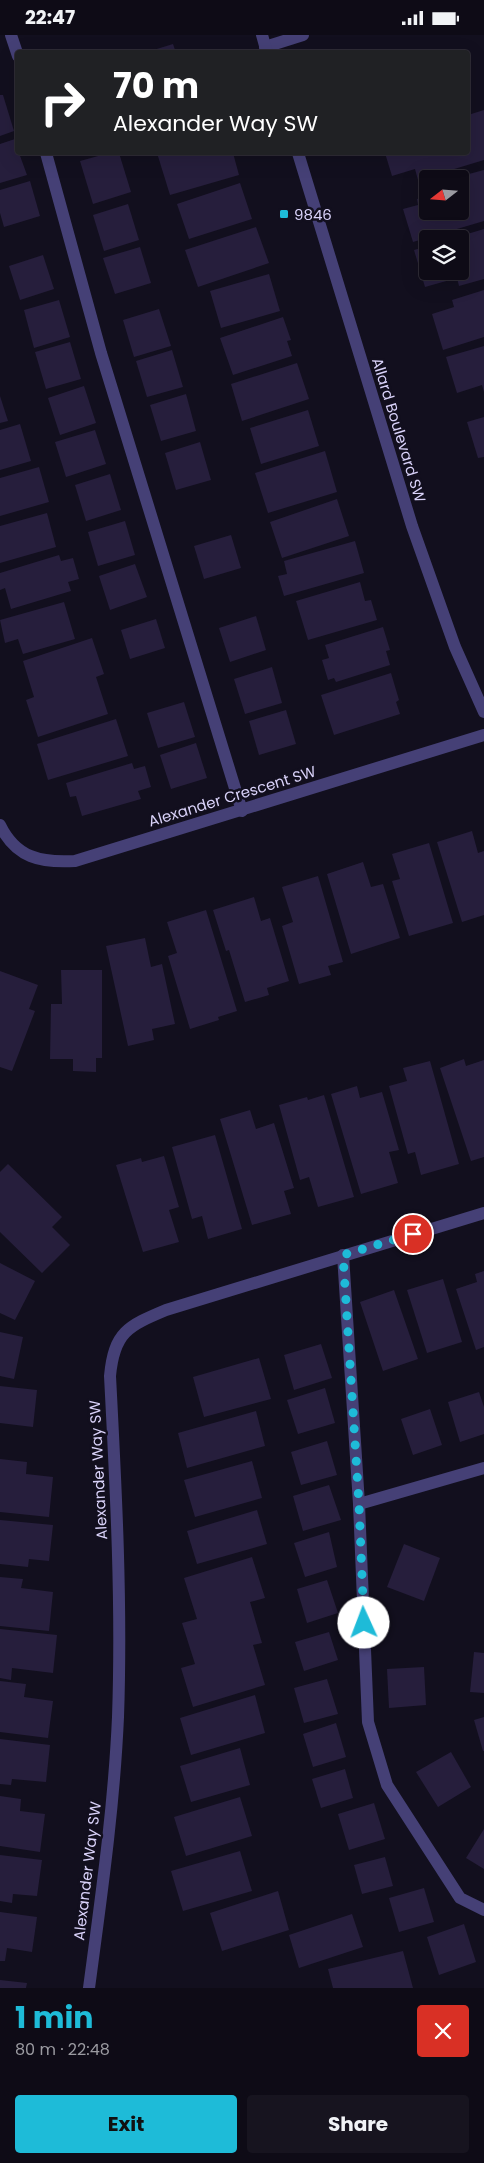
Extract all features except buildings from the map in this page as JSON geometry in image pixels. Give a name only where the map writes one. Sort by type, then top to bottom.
[{"type":"street","points":[[11,35],[16,50]]},
{"type":"street","points":[[265,45],[303,35]]},
{"type":"street","points":[[47,155],[101,353],[242,811]]},
{"type":"street","name":"Allard Boulevard SW","points":[[299,155],[412,526],[455,647],[484,712]]},
{"type":"street","name":"Alexander Crescent SW","points":[[0,825],[15,847],[33,858],[55,862],[75,861],[484,735]]},
{"type":"street","name":"Alexander Way SW","points":[[89,1988],[110,1822],[118,1718],[118,1515],[110,1376],[112,1356],[119,1338],[144,1319],[166,1310],[484,1213]]},
{"type":"street","points":[[343,1255],[359,1504],[368,1722],[387,1785],[460,1898],[484,1910]]},
{"type":"street","points":[[359,1504],[484,1468]]},
{"type":"place","name":"9846","points":[[284,214]]},
{"type":"route","points":[[364,1623],[359,1504],[343,1255],[413,1234]]}]
